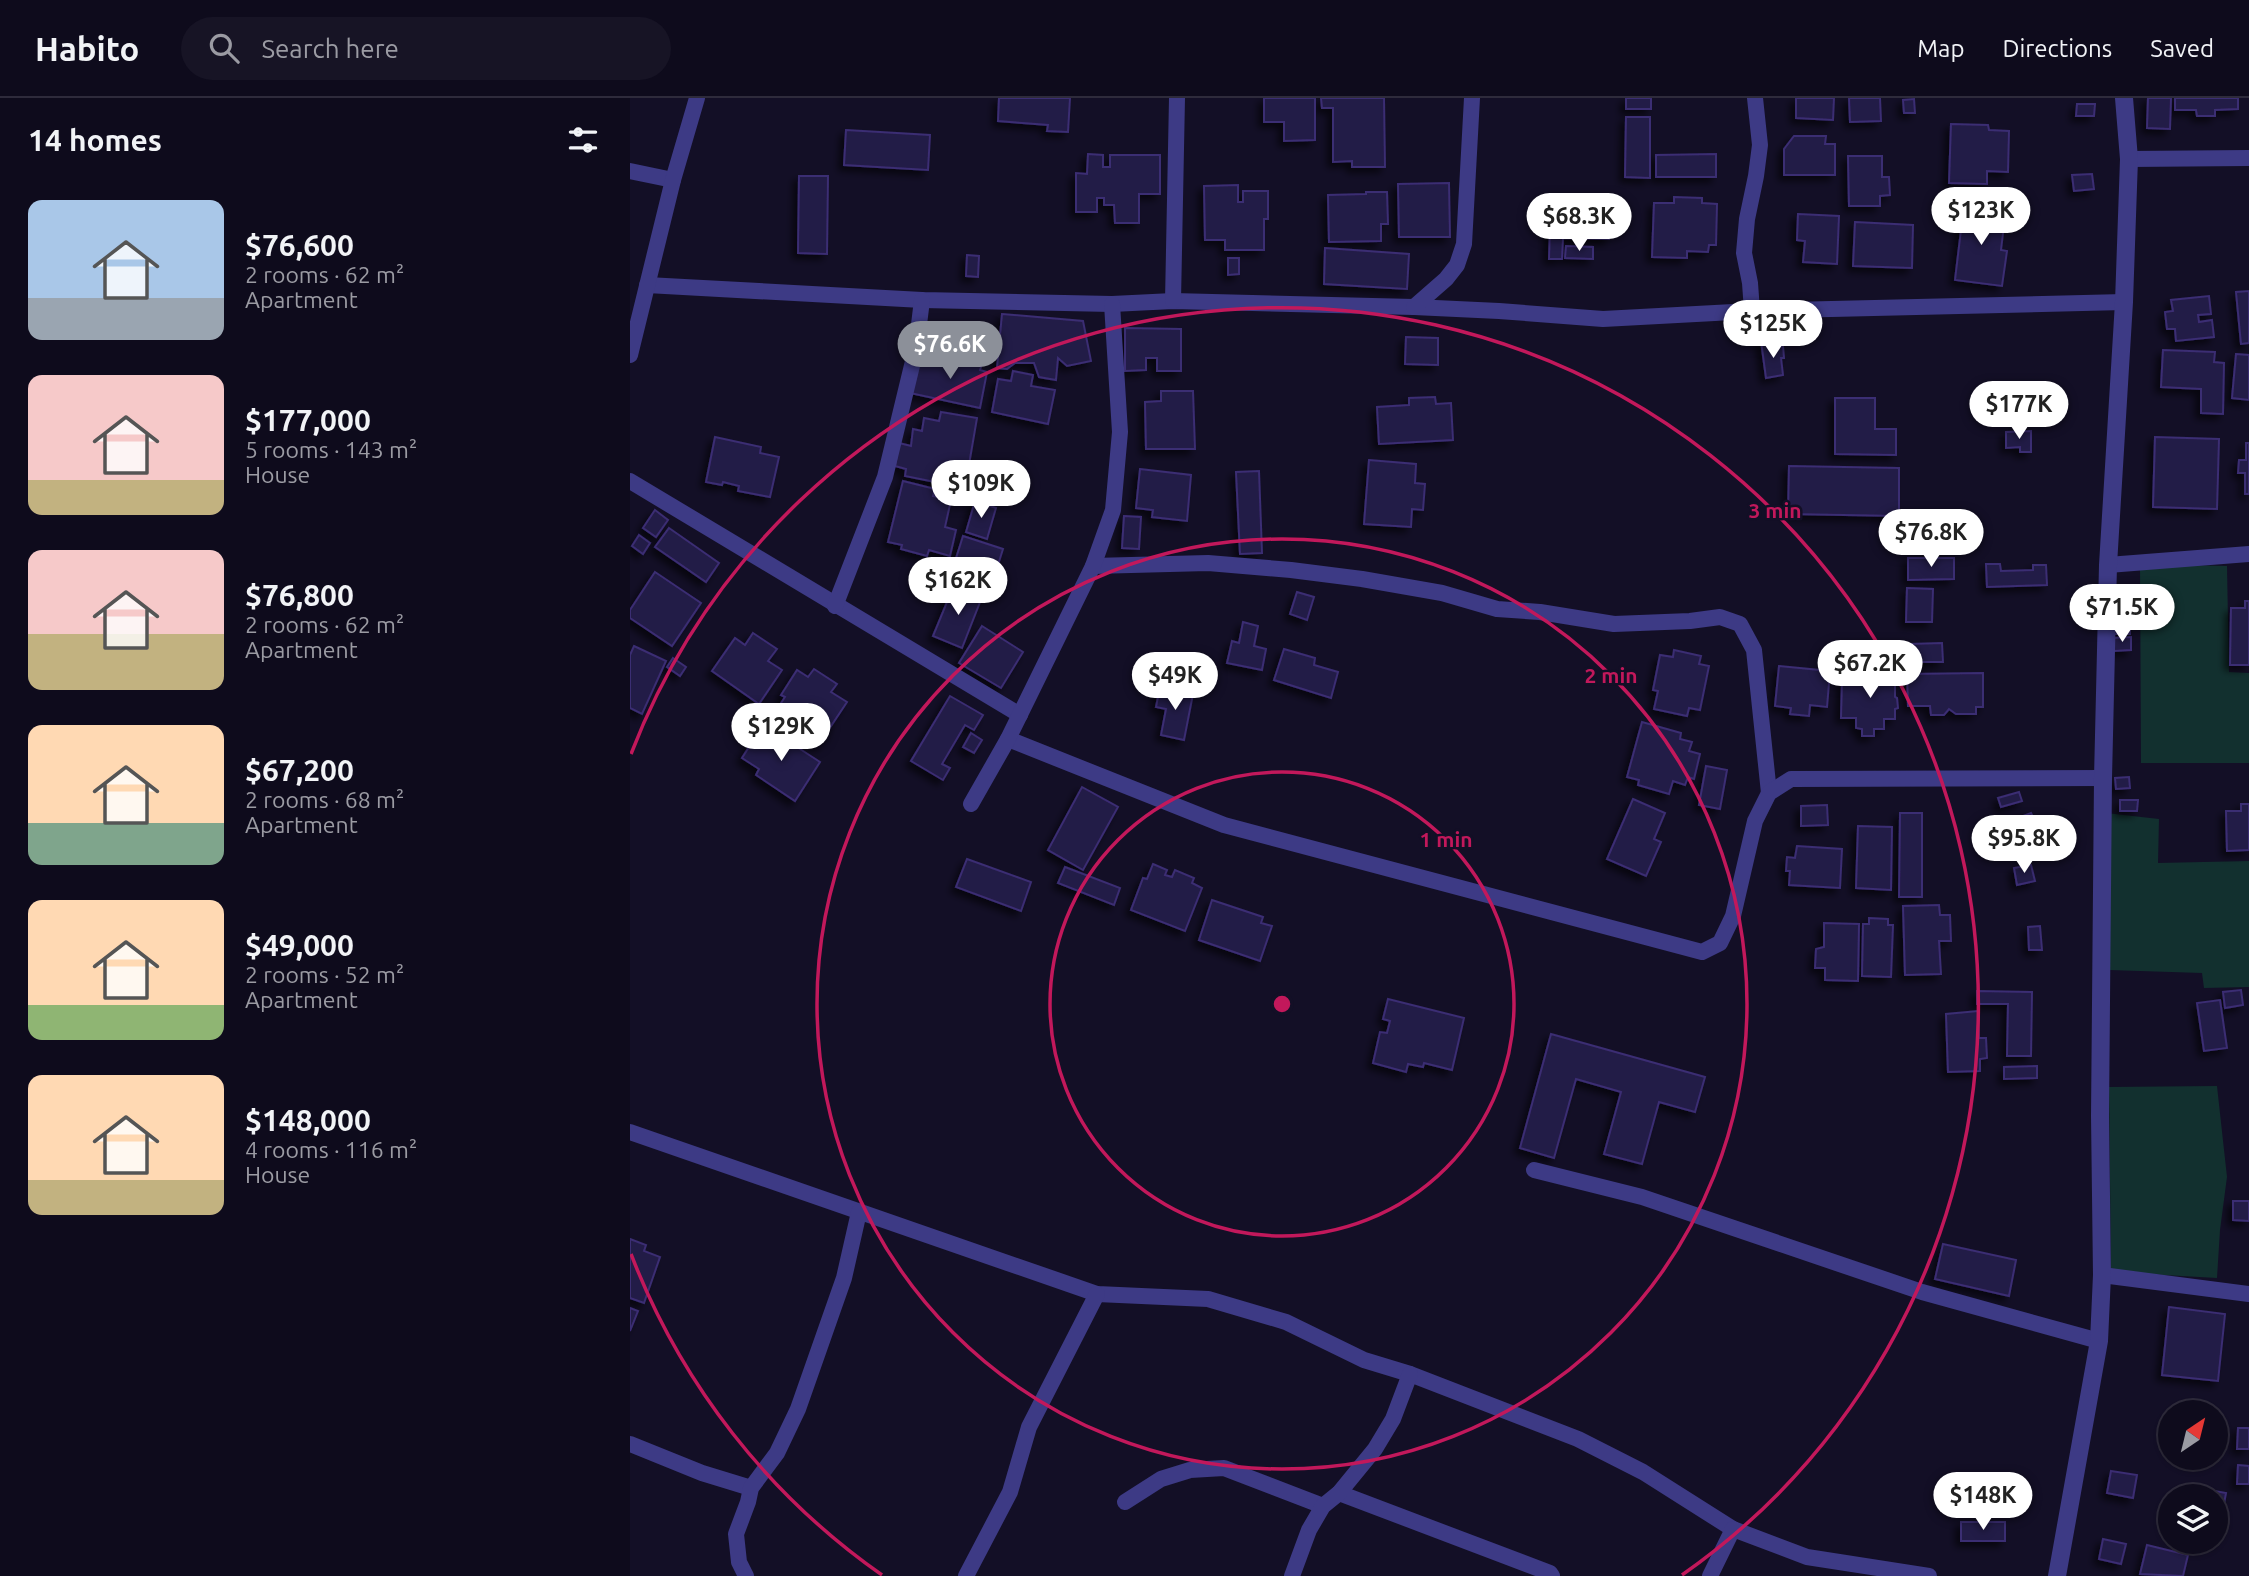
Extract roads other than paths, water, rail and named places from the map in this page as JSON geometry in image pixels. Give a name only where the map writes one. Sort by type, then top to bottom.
[{"type":"street","points":[[630,355],[673,180],[697,98]]},
{"type":"street","points":[[1173,301],[1177,98]]},
{"type":"street","points":[[1414,307],[1446,279],[1457,265],[1464,244],[1472,98]]},
{"type":"street","points":[[1752,311],[1744,253],[1760,145],[1755,98]]},
{"type":"street","points":[[2057,1576],[2099,1340],[2102,1275],[2100,1116],[2103,778],[2108,565],[2124,302],[2129,159],[2124,98]]},
{"type":"street","points":[[2129,159],[2249,158]]},
{"type":"street","points":[[630,171],[673,180]]},
{"type":"street","points":[[647,285],[922,300],[1112,304],[1173,301],[1414,307],[1603,319],[1752,311],[2124,302]]},
{"type":"street","points":[[835,606],[885,477],[916,349],[922,300]]},
{"type":"street","points":[[971,804],[1008,739],[1093,566],[1114,510],[1121,432],[1112,304]]},
{"type":"street","points":[[630,481],[1020,715]]},
{"type":"street","points":[[2108,565],[2249,554]]},
{"type":"street","points":[[1093,566],[1208,563],[1291,570],[1442,593],[1497,609],[1540,612],[1614,624],[1720,617],[1740,624],[1754,650],[1769,793]]},
{"type":"street","points":[[1008,739],[1224,825],[1702,952],[1720,943],[1733,916],[1755,821],[1769,793],[1791,779],[2103,778]]},
{"type":"street","points":[[630,1132],[1097,1294],[1208,1299],[1286,1322],[1364,1360],[1410,1374],[1578,1439],[1643,1472],[1733,1529],[1807,1557],[1929,1576]]},
{"type":"street","points":[[1534,1170],[1642,1197],[1922,1292],[2099,1340]]},
{"type":"street","points":[[746,1576],[739,1562],[736,1534],[751,1488],[776,1453],[798,1409],[844,1278],[859,1212]]},
{"type":"street","points":[[2102,1275],[2249,1294]]},
{"type":"street","points":[[966,1576],[1010,1492],[1029,1427],[1097,1294]]},
{"type":"street","points":[[1292,1576],[1309,1530],[1323,1506],[1339,1493],[1381,1439],[1393,1419],[1410,1374]]},
{"type":"street","points":[[630,1444],[702,1474],[751,1488]]},
{"type":"street","points":[[1125,1502],[1161,1479],[1190,1471],[1224,1468],[1323,1506]]},
{"type":"street","points":[[1339,1493],[1488,1548],[1552,1576]]},
{"type":"street","points":[[1710,1576],[1733,1529]]}]
